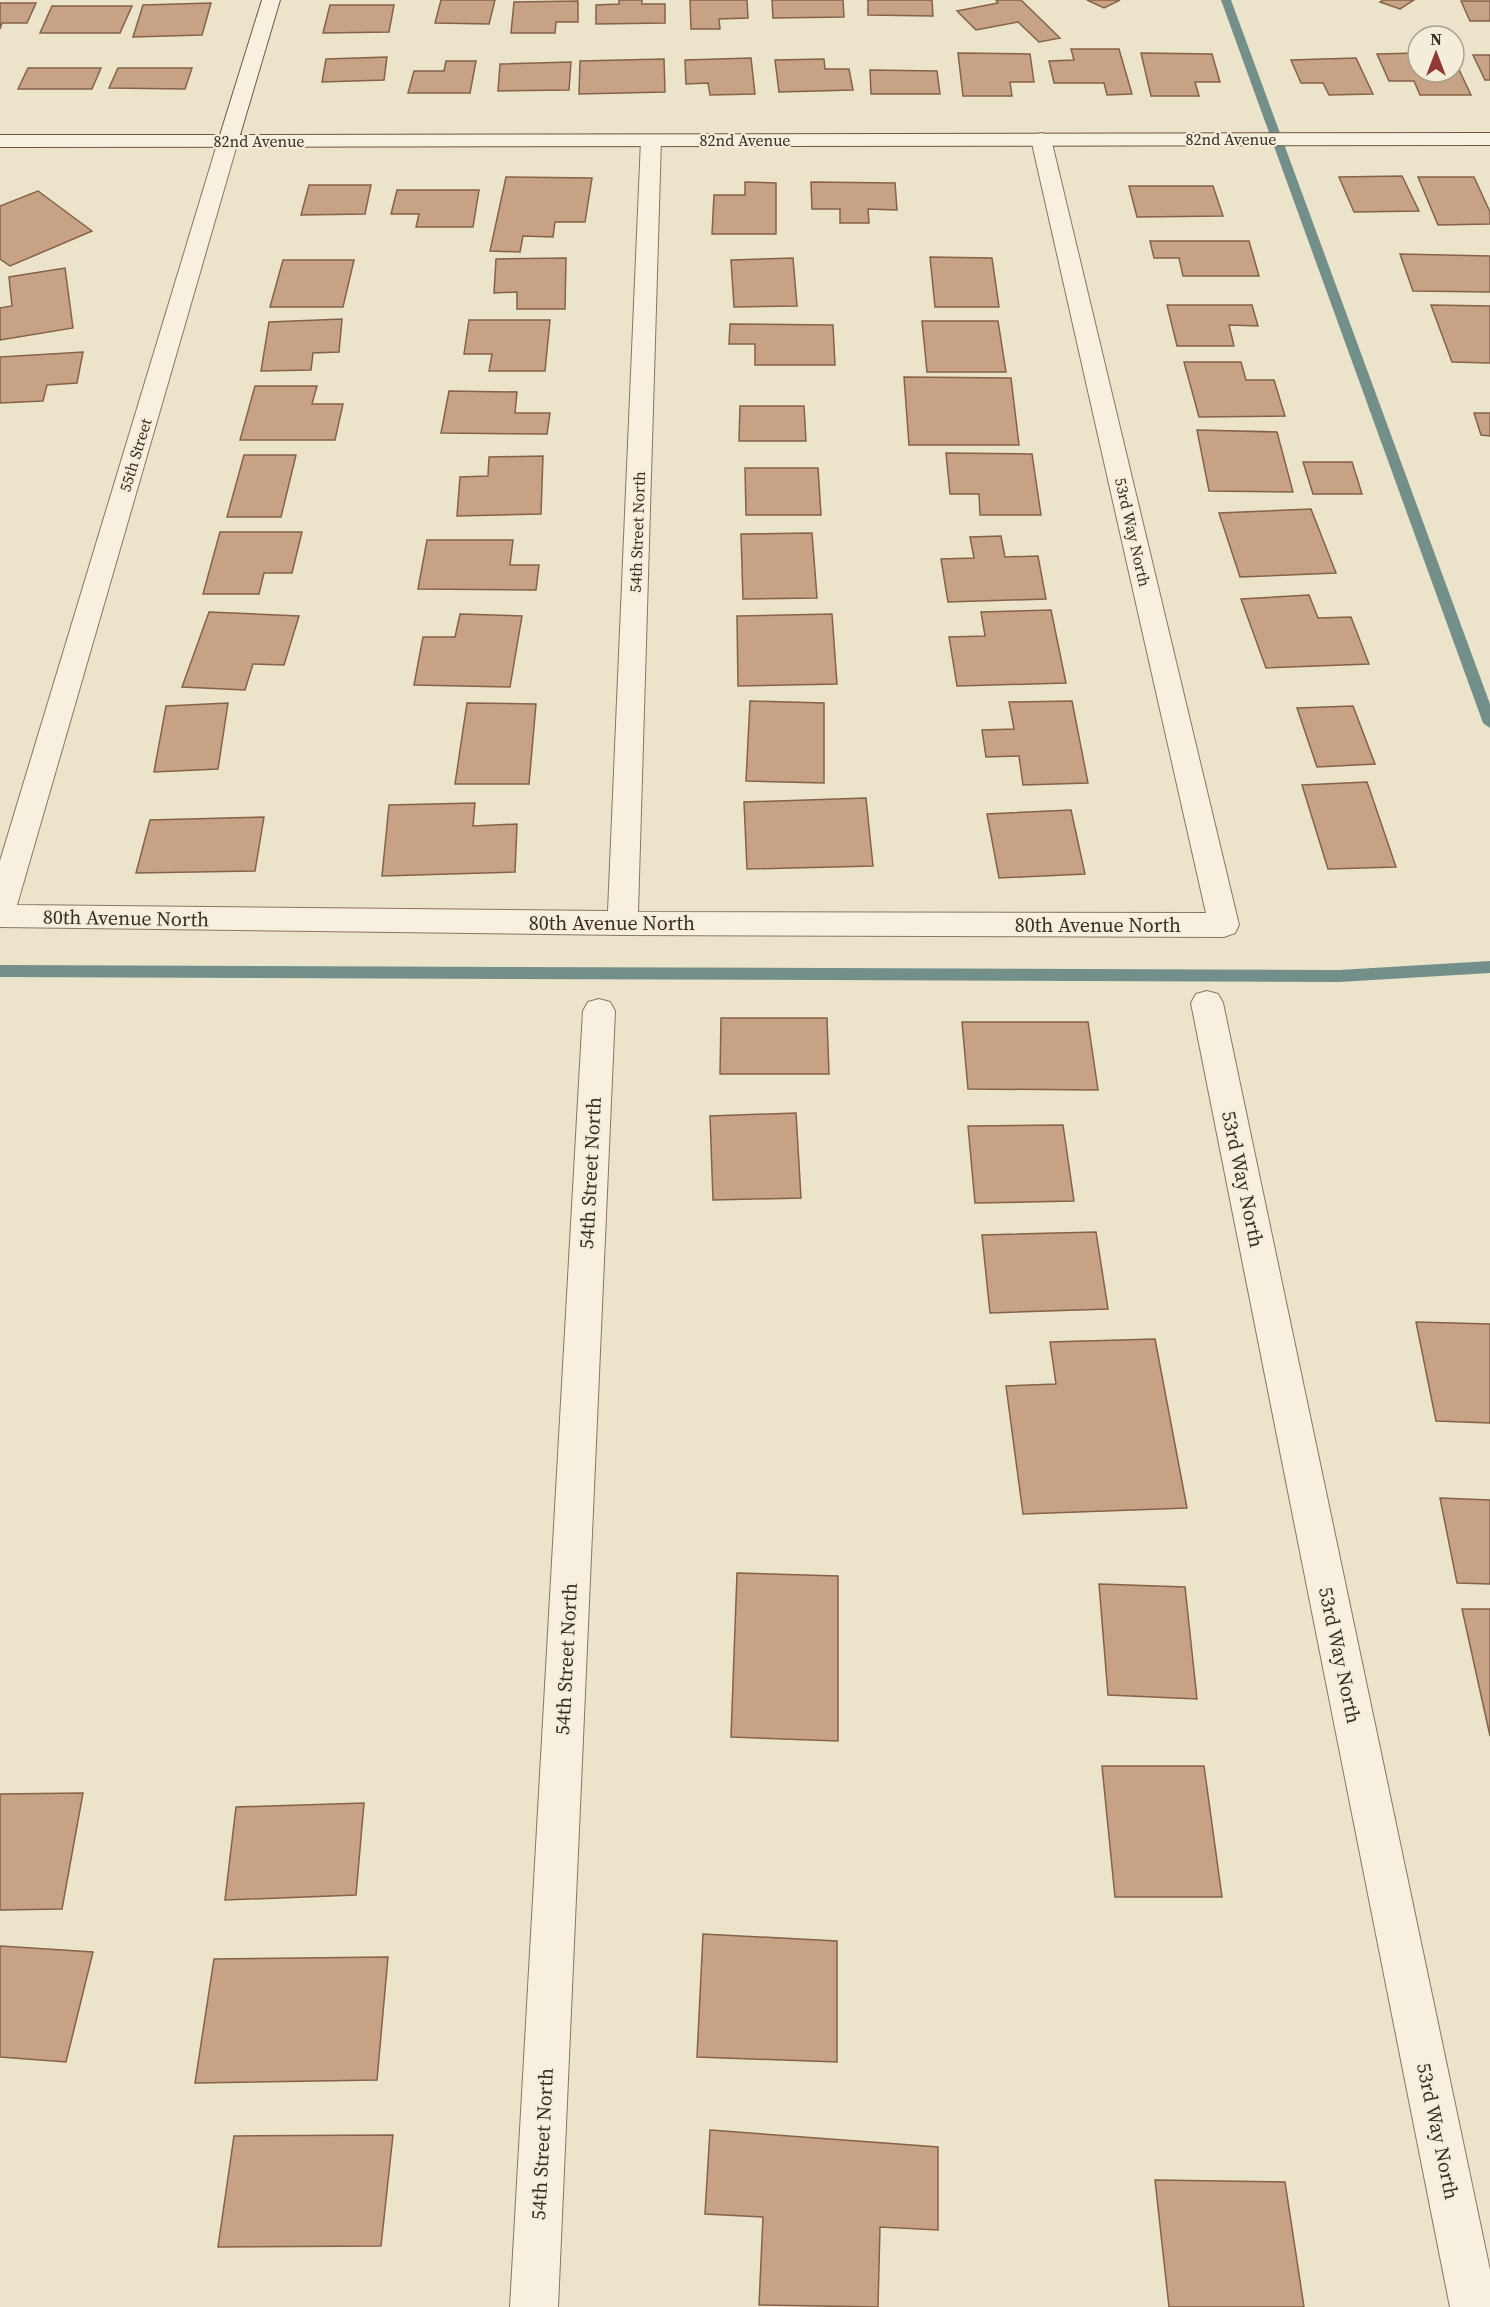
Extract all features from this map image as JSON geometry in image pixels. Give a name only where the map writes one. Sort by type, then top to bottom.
[{"type":"street","name":"55th Street","points":[[0,911],[271,0]]},
{"type":"street","name":"82nd Avenue","points":[[0,141],[1490,139]]},
{"type":"street","name":"54th Street North","points":[[623,923],[651,140]]},
{"type":"street","name":"53rd Way North","points":[[1041,140],[1224,925]]},
{"type":"street","name":"80th Avenue North","points":[[0,916],[623,923],[1224,925]]},
{"type":"street","name":"53rd Way North","points":[[1207,1003],[1474,2307]]},
{"type":"street","name":"54th Street North","points":[[534,2307],[599,1011]]},
{"type":"building","points":[[441,0],[495,0],[489,24],[435,23]]},
{"type":"building","points":[[619,0],[642,0],[642,4],[665,4],[665,23],[596,24],[596,5],[619,4]]},
{"type":"building","points":[[690,0],[747,0],[748,18],[719,19],[720,29],[691,29]]},
{"type":"building","points":[[772,0],[843,0],[844,17],[773,18]]},
{"type":"building","points":[[868,0],[932,0],[933,16],[868,15]]},
{"type":"building","points":[[996,0],[1021,0],[1060,38],[1039,42],[1018,22],[976,30],[957,11],[998,3]]},
{"type":"building","points":[[1087,0],[1120,0],[1104,8]]},
{"type":"building","points":[[1383,0],[1414,0],[1400,9],[1380,2]]},
{"type":"building","points":[[578,1],[578,22],[556,22],[555,33],[511,33],[514,2]]},
{"type":"building","points":[[1461,1],[1490,1],[1490,21],[1470,21]]},
{"type":"building","points":[[0,3],[36,3],[27,23],[2,23],[0,29]]},
{"type":"building","points":[[211,3],[202,35],[133,37],[143,5]]},
{"type":"building","points":[[330,5],[394,5],[389,32],[323,33]]},
{"type":"building","points":[[52,6],[132,6],[120,33],[40,33]]},
{"type":"building","points":[[1071,49],[1119,49],[1132,94],[1107,95],[1104,83],[1054,83],[1049,61],[1074,60]]},
{"type":"building","points":[[958,53],[1030,54],[1034,82],[1010,82],[1012,96],[963,96]]},
{"type":"building","points":[[1141,53],[1212,54],[1220,82],[1195,82],[1199,96],[1151,96]]},
{"type":"building","points":[[1406,53],[1406,81],[1389,81],[1377,54]]},
{"type":"building","points":[[1473,55],[1490,55],[1490,80],[1485,80]]},
{"type":"building","points":[[387,57],[384,80],[322,82],[326,59]]},
{"type":"building","points":[[751,58],[755,94],[710,95],[708,83],[686,84],[685,60]]},
{"type":"building","points":[[1356,58],[1373,94],[1329,95],[1323,83],[1301,83],[1291,60]]},
{"type":"building","points":[[664,59],[665,92],[579,94],[580,61]]},
{"type":"building","points":[[824,59],[825,69],[849,69],[853,90],[779,92],[775,60]]},
{"type":"building","points":[[446,61],[476,61],[470,93],[408,93],[414,71],[444,71]]},
{"type":"building","points":[[571,62],[569,90],[498,91],[500,64]]},
{"type":"building","points":[[28,68],[101,68],[92,89],[18,89]]},
{"type":"building","points":[[118,68],[192,68],[185,89],[109,88]]},
{"type":"building","points":[[870,70],[937,71],[940,94],[871,94]]},
{"type":"building","points":[[1415,84],[1466,84],[1471,95],[1420,95]]},
{"type":"building","points":[[1402,176],[1419,211],[1354,212],[1339,177]]},
{"type":"building","points":[[506,177],[592,178],[585,222],[555,222],[553,237],[523,236],[520,252],[490,251]]},
{"type":"building","points":[[1418,177],[1474,177],[1490,212],[1490,224],[1438,225]]},
{"type":"building","points":[[745,182],[776,183],[776,234],[712,234],[714,195],[745,195]]},
{"type":"building","points":[[811,182],[895,183],[897,210],[868,209],[869,223],[840,223],[840,209],[812,209]]},
{"type":"building","points":[[309,185],[371,185],[365,214],[301,215]]},
{"type":"building","points":[[1129,186],[1213,186],[1223,216],[1137,217]]},
{"type":"building","points":[[397,190],[479,190],[473,227],[416,227],[419,214],[391,214]]},
{"type":"building","points":[[38,191],[92,231],[10,266],[0,259],[0,206]]},
{"type":"building","points":[[1150,241],[1249,241],[1259,276],[1183,276],[1179,258],[1154,258]]},
{"type":"building","points":[[1400,254],[1490,256],[1490,292],[1413,291]]},
{"type":"building","points":[[930,257],[992,258],[999,307],[935,307]]},
{"type":"building","points":[[566,258],[565,309],[517,309],[517,292],[494,293],[496,259]]},
{"type":"building","points":[[793,258],[797,306],[734,307],[731,260]]},
{"type":"building","points":[[283,260],[354,260],[343,307],[270,307]]},
{"type":"building","points":[[65,268],[73,328],[0,340],[0,308],[12,306],[9,277]]},
{"type":"building","points":[[1167,305],[1252,305],[1258,326],[1229,325],[1234,346],[1177,346]]},
{"type":"building","points":[[1431,305],[1490,306],[1490,363],[1452,362]]},
{"type":"building","points":[[342,319],[339,352],[313,353],[311,370],[261,371],[269,322]]},
{"type":"building","points":[[469,320],[550,320],[545,371],[489,371],[492,354],[464,354]]},
{"type":"building","points":[[922,321],[998,321],[1006,372],[927,372]]},
{"type":"building","points":[[730,324],[833,325],[835,365],[755,365],[755,344],[729,344]]},
{"type":"building","points":[[83,352],[77,383],[47,385],[43,401],[0,403],[0,357]]},
{"type":"building","points":[[1184,362],[1241,362],[1246,380],[1274,380],[1285,416],[1199,417]]},
{"type":"building","points":[[904,377],[1011,378],[1019,445],[909,445]]},
{"type":"building","points":[[255,386],[317,386],[312,404],[343,404],[335,440],[240,440]]},
{"type":"building","points":[[449,391],[517,392],[515,413],[550,413],[547,434],[441,433]]},
{"type":"building","points":[[740,406],[804,406],[806,441],[739,441]]},
{"type":"building","points":[[1474,413],[1490,413],[1490,436],[1481,435]]},
{"type":"building","points":[[1197,430],[1277,432],[1293,492],[1209,491]]},
{"type":"building","points":[[946,453],[1032,454],[1041,515],[980,515],[979,494],[950,494]]},
{"type":"building","points":[[244,455],[296,455],[281,517],[227,517]]},
{"type":"building","points":[[543,456],[541,514],[457,516],[460,477],[488,476],[489,457]]},
{"type":"building","points":[[1303,462],[1352,462],[1362,494],[1313,494]]},
{"type":"building","points":[[745,468],[818,468],[821,515],[746,515]]},
{"type":"building","points":[[1311,509],[1336,573],[1240,577],[1219,513]]},
{"type":"building","points":[[220,532],[302,532],[292,573],[264,573],[259,594],[203,594]]},
{"type":"building","points":[[812,533],[817,598],[743,599],[741,534]]},
{"type":"building","points":[[1001,536],[1005,557],[1038,556],[1046,599],[948,602],[941,559],[974,558],[970,537]]},
{"type":"building","points":[[427,540],[513,540],[510,565],[539,565],[536,590],[418,589]]},
{"type":"building","points":[[1309,595],[1318,618],[1351,617],[1369,664],[1266,668],[1241,599]]},
{"type":"building","points":[[1051,610],[1066,683],[957,686],[949,637],[985,636],[981,612]]},
{"type":"building","points":[[209,612],[299,616],[284,665],[253,664],[245,690],[182,687]]},
{"type":"building","points":[[460,614],[522,616],[510,687],[414,685],[423,637],[455,637]]},
{"type":"building","points":[[832,614],[837,684],[738,686],[737,616]]},
{"type":"building","points":[[750,701],[824,703],[824,783],[746,781]]},
{"type":"building","points":[[1072,701],[1088,783],[1023,785],[1019,756],[986,757],[982,730],[1014,729],[1009,702]]},
{"type":"building","points":[[228,703],[218,769],[154,772],[166,706]]},
{"type":"building","points":[[467,703],[536,704],[529,784],[455,784]]},
{"type":"building","points":[[1353,706],[1375,764],[1317,767],[1297,708]]},
{"type":"building","points":[[1367,782],[1396,867],[1328,869],[1302,785]]},
{"type":"building","points":[[866,798],[873,866],[747,869],[744,802]]},
{"type":"building","points":[[475,803],[473,826],[517,824],[515,872],[382,876],[389,805]]},
{"type":"building","points":[[1071,810],[1085,874],[999,878],[987,814]]},
{"type":"building","points":[[264,817],[255,871],[136,873],[150,820]]},
{"type":"building","points":[[721,1018],[827,1018],[829,1074],[720,1074]]},
{"type":"building","points":[[962,1022],[1088,1022],[1098,1090],[968,1089]]},
{"type":"building","points":[[796,1113],[801,1198],[713,1200],[710,1116]]},
{"type":"building","points":[[1063,1125],[1074,1201],[975,1203],[968,1126]]},
{"type":"building","points":[[1096,1232],[1108,1309],[990,1313],[982,1235]]},
{"type":"building","points":[[1416,1322],[1490,1324],[1490,1423],[1436,1421]]},
{"type":"building","points":[[1155,1339],[1187,1508],[1023,1514],[1006,1386],[1056,1384],[1050,1342]]},
{"type":"building","points":[[1440,1498],[1490,1500],[1490,1584],[1457,1583]]},
{"type":"building","points":[[737,1573],[838,1576],[838,1741],[731,1737]]},
{"type":"building","points":[[1099,1584],[1185,1587],[1197,1699],[1108,1695]]},
{"type":"building","points":[[1462,1609],[1490,1609],[1490,1736]]},
{"type":"building","points":[[1102,1766],[1204,1766],[1222,1897],[1115,1897]]},
{"type":"building","points":[[83,1793],[62,1909],[0,1910],[0,1794]]},
{"type":"building","points":[[364,1803],[356,1895],[225,1900],[236,1807]]},
{"type":"building","points":[[703,1934],[837,1941],[837,2062],[697,2057]]},
{"type":"building","points":[[0,1946],[93,1952],[66,2062],[0,2057]]},
{"type":"building","points":[[388,1957],[377,2080],[195,2083],[214,1959]]},
{"type":"building","points":[[710,2130],[938,2147],[938,2230],[880,2227],[878,2307],[759,2305],[763,2217],[705,2214]]},
{"type":"building","points":[[393,2135],[381,2246],[218,2247],[234,2136]]},
{"type":"building","points":[[1155,2180],[1285,2182],[1304,2307],[1169,2307]]},
{"type":"waterway","points":[[1226,0],[1490,723]]},
{"type":"waterway","points":[[0,971],[1339,976],[1490,967]]}]
